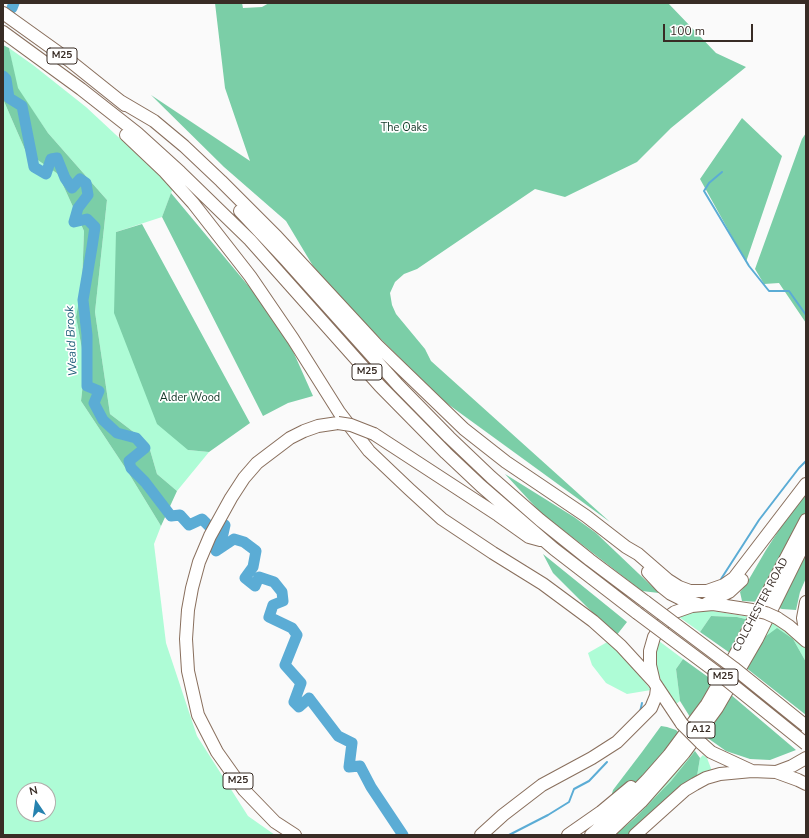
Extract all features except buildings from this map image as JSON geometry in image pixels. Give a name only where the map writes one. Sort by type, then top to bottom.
[{"type":"highway","name":"M25","points":[[3,13],[120,101],[176,150],[241,212],[420,409],[486,473],[565,540],[734,668],[806,726]]},
{"type":"highway","name":"M25","points":[[3,32],[61,74],[157,150],[218,208],[268,260],[380,386],[425,433],[481,486],[574,565],[724,678],[806,744]]},
{"type":"highway","name":"M25","points":[[120,101],[154,121],[184,146],[221,181],[277,237],[377,345],[464,429],[506,462],[586,516],[626,547],[638,554],[678,587],[690,591],[707,592],[718,588],[734,578],[767,536]]},
{"type":"highway","name":"M25","points":[[112,114],[124,133],[166,172],[193,203],[250,276],[293,339],[339,412],[369,451],[442,519],[543,584],[593,621],[621,646],[655,685]]},
{"type":"highway","name":"M25","points":[[344,325],[373,349],[455,424],[464,429]]},
{"type":"highway","name":"M25","points":[[295,835],[275,822],[244,790],[217,752],[198,715],[188,671],[186,639],[188,610],[199,562],[210,536],[244,478],[257,463],[271,452],[290,438],[304,431],[311,428],[338,423],[351,425],[374,434],[529,537],[545,541]]},
{"type":"highway","points":[[704,604],[729,592],[740,583],[749,570],[767,536],[806,484]]},
{"type":"highway","name":"COLCHESTER ROAD","points":[[591,835],[647,780],[682,738],[707,704],[734,657],[806,520]]},
{"type":"highway","name":"COLCHESTER ROAD","points":[[606,835],[641,802],[684,753],[717,708],[757,639],[806,540]]},
{"type":"highway","name":"M25","points":[[626,547],[661,586],[671,594],[681,599],[704,604]]},
{"type":"highway","points":[[806,602],[804,618],[806,636]]},
{"type":"highway","points":[[481,835],[503,815],[537,789],[617,742],[651,708],[656,696],[650,665],[652,641],[658,629],[675,612],[684,608],[704,604],[723,605],[766,613],[789,626],[806,641]]},
{"type":"highway","points":[[655,685],[682,724],[711,752],[752,771]]},
{"type":"highway","points":[[568,835],[601,812],[644,777],[682,738]]},
{"type":"highway","points":[[776,772],[792,766],[806,758]]},
{"type":"highway","points":[[635,835],[685,790],[706,778],[720,774],[752,771],[776,772],[806,784]]},
{"type":"green space","name":"The Oaks","points":[[215,3],[242,3],[243,8],[262,7],[269,3],[668,3],[716,53],[746,67],[671,128],[637,162],[565,197],[535,189],[417,269],[404,274],[395,282],[390,293],[392,305],[396,314],[425,349],[431,361],[610,522],[445,402],[342,301],[313,266],[286,221],[224,167],[151,95],[250,161],[225,88]]},
{"type":"green space","points":[[3,45],[9,48],[18,88],[48,133],[107,200],[95,312],[110,414],[148,443],[157,474],[177,491],[161,526],[128,472],[81,401],[85,365],[76,317],[82,284],[84,231],[58,174],[26,152],[3,99]]},
{"type":"green space","points":[[9,48],[86,107],[173,188],[162,217],[116,232],[188,450],[209,452],[177,491],[157,474],[148,443],[110,414],[95,312],[107,200],[48,133],[17,88]]},
{"type":"green space","points":[[3,99],[26,152],[58,174],[84,231],[82,284],[76,317],[85,365],[81,401],[128,472],[161,526],[154,544],[166,643],[197,736],[248,816],[275,835],[3,835]]},
{"type":"green space","points":[[742,118],[782,156],[746,262],[700,179]]},
{"type":"green space","points":[[806,133],[806,323],[779,283],[764,284],[755,269],[802,139]]},
{"type":"green space","name":"Alder Wood","points":[[171,193],[251,289],[288,340],[313,396],[288,403],[263,416],[162,217]]},
{"type":"green space","name":"Alder Wood","points":[[142,224],[250,423],[209,452],[188,450],[157,424],[114,313],[116,232]]},
{"type":"green space","points":[[505,474],[574,517],[596,533],[659,593],[642,591],[541,513]]},
{"type":"green space","points":[[806,491],[806,511],[783,552],[760,602],[742,601],[740,592],[790,513]]},
{"type":"green space","points":[[806,547],[806,578],[800,592],[796,610],[775,607]]},
{"type":"green space","points":[[543,554],[627,622],[616,636],[553,573]]},
{"type":"green space","points":[[706,610],[750,617],[750,620],[737,617],[711,616],[700,632],[679,617],[692,612]]},
{"type":"green space","points":[[711,616],[737,617],[750,620],[730,653],[700,632]]},
{"type":"green space","points":[[770,622],[797,639],[806,649],[806,662],[793,639],[762,639]]},
{"type":"green space","points":[[777,628],[793,639],[806,662],[806,715],[745,667],[762,639]]},
{"type":"green space","points":[[609,641],[628,661],[651,690],[627,694],[606,683],[592,665],[588,653]]},
{"type":"green space","points":[[659,641],[683,659],[676,669],[680,701],[676,704],[664,687],[655,667],[656,649]]},
{"type":"green space","points":[[683,659],[715,682],[690,717],[680,701],[676,669]]},
{"type":"green space","points":[[730,694],[796,750],[770,760],[750,759],[726,751],[702,734]]},
{"type":"green space","points":[[661,726],[676,730],[680,734],[630,791],[611,797],[613,790]]},
{"type":"green space","points":[[692,747],[695,751],[671,781],[635,818],[615,835],[611,835]]},
{"type":"green space","points":[[695,751],[700,758],[697,776],[678,790],[629,835],[615,835],[635,818],[671,781]]},
{"type":"green space","points":[[703,755],[707,758],[712,771],[697,776],[700,758]]},
{"type":"waterway","name":"Weald Brook","points":[[12,8],[14,3]]},
{"type":"waterway","name":"Weald Brook","points":[[3,76],[6,79],[9,98],[22,106],[34,167],[46,174],[51,159],[57,158],[65,178],[72,188],[80,179],[86,183],[88,195],[78,208],[74,222],[87,219],[95,227],[83,300],[87,335],[87,386],[99,391],[94,403],[103,420],[117,433],[136,438],[145,448],[129,461],[131,468],[145,482],[171,516],[180,515],[189,525],[202,519],[209,526],[225,525],[223,534],[212,541],[216,551],[234,539],[244,542],[256,551],[253,567],[245,578],[255,586],[259,577],[274,582],[282,592],[283,601],[273,605],[269,617],[292,628],[297,635],[285,665],[301,683],[294,702],[299,707],[309,698],[338,736],[352,743],[349,767],[360,766],[371,787],[403,835]]},
{"type":"waterway","points":[[722,172],[709,183],[704,191],[749,266],[769,291],[789,291],[806,315]]},
{"type":"waterway","points":[[721,579],[759,520],[806,461]]},
{"type":"waterway","points":[[640,712],[642,703]]},
{"type":"waterway","points":[[509,835],[548,815],[569,802],[574,789],[589,781],[607,762]]}]
